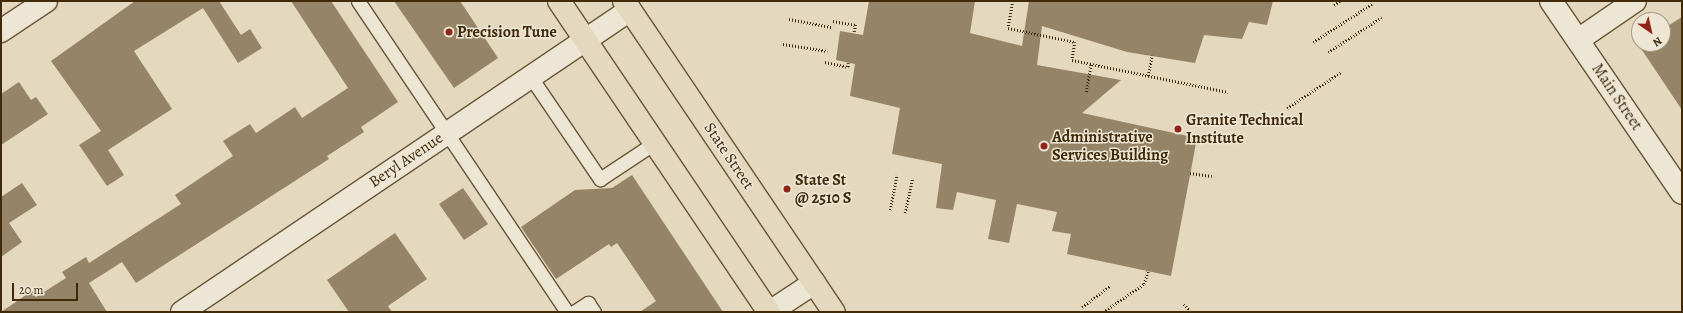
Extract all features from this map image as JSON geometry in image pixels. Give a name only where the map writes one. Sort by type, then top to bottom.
[{"type":"main road","points":[[559,1],[770,312]]},
{"type":"main road","name":"State Street","points":[[627,5],[834,312]]},
{"type":"street","points":[[1,32],[46,1]]},
{"type":"street","name":"Main Street","points":[[1551,1],[1680,187]]},
{"type":"street","points":[[1578,40],[1635,1]]},
{"type":"street","name":"Beryl Avenue","points":[[182,312],[585,39],[627,5]]},
{"type":"street","points":[[770,312],[814,283]]},
{"type":"lane","points":[[358,1],[567,312]]},
{"type":"lane","points":[[530,76],[600,179],[656,142]]},
{"type":"lane","points":[[574,312],[588,303],[594,312]]},
{"type":"path","points":[[1013,1],[1008,28],[1075,42],[1072,60],[1228,92]]},
{"type":"path","points":[[1334,5],[1340,1]]},
{"type":"path","points":[[1313,42],[1372,4]]},
{"type":"path","points":[[1328,52],[1382,17]]},
{"type":"path","points":[[789,19],[831,26]]},
{"type":"path","points":[[833,21],[856,25],[854,34]]},
{"type":"path","points":[[783,44],[827,51]]},
{"type":"path","points":[[1148,76],[1152,55]]},
{"type":"path","points":[[825,62],[848,66],[848,63]]},
{"type":"path","points":[[1086,92],[1091,64]]},
{"type":"path","points":[[1287,108],[1341,72]]},
{"type":"path","points":[[1190,173],[1212,176]]},
{"type":"path","points":[[890,210],[897,176]]},
{"type":"path","points":[[905,213],[912,179]]},
{"type":"path","points":[[1103,312],[1144,284],[1148,271]]},
{"type":"path","points":[[1082,307],[1110,286]]},
{"type":"path","points":[[1184,304],[1189,310]]},
{"type":"building","points":[[135,1],[219,1],[241,35],[250,29],[262,48],[238,63],[203,8],[134,51],[172,109],[108,150],[124,175],[107,186],[79,145],[101,131],[51,61]]},
{"type":"building","points":[[291,1],[331,1],[398,102],[361,127],[364,132],[327,156],[329,159],[136,283],[122,262],[89,283],[107,312],[1,312],[32,291],[36,297],[66,278],[62,272],[86,257],[89,263],[181,204],[175,195],[233,156],[223,141],[250,124],[256,133],[295,107],[302,118],[348,88]]},
{"type":"building","points":[[394,1],[460,1],[498,58],[454,88]]},
{"type":"building","name":"Administrative Services Building","points":[[869,1],[975,1],[970,33],[1022,46],[1029,1],[1273,1],[1267,25],[1249,22],[1242,39],[1204,35],[1195,63],[1127,52],[1042,26],[1037,65],[1121,80],[1082,113],[1197,138],[1171,276],[1067,254],[1071,234],[1052,231],[1057,212],[1017,204],[1009,243],[988,239],[996,200],[957,192],[953,210],[936,208],[942,164],[892,154],[900,108],[850,96],[855,64],[836,60],[840,31],[863,35]]},
{"type":"building","points":[[1682,17],[1682,110],[1643,52],[1671,52],[1671,24]]},
{"type":"building","points":[[19,82],[31,100],[36,97],[48,114],[1,145],[1,94]]},
{"type":"building","points":[[632,175],[723,312],[640,312],[656,301],[617,243],[611,247],[609,244],[556,279],[521,227],[575,190],[612,188]]},
{"type":"building","points":[[22,183],[37,205],[9,223],[22,242],[1,257],[1,197]]},
{"type":"building","points":[[463,188],[488,224],[464,240],[439,204]]},
{"type":"building","points":[[395,233],[427,279],[388,306],[392,312],[349,312],[327,280]]},
{"type":"place","name":"Precision Tune","points":[[449,32]]},
{"type":"place","name":"Granite Technical Institute","points":[[1178,129]]},
{"type":"place","name":"Administrative Services Building","points":[[1044,146]]},
{"type":"place","name":"State St @ 2510 S","points":[[787,189]]}]
